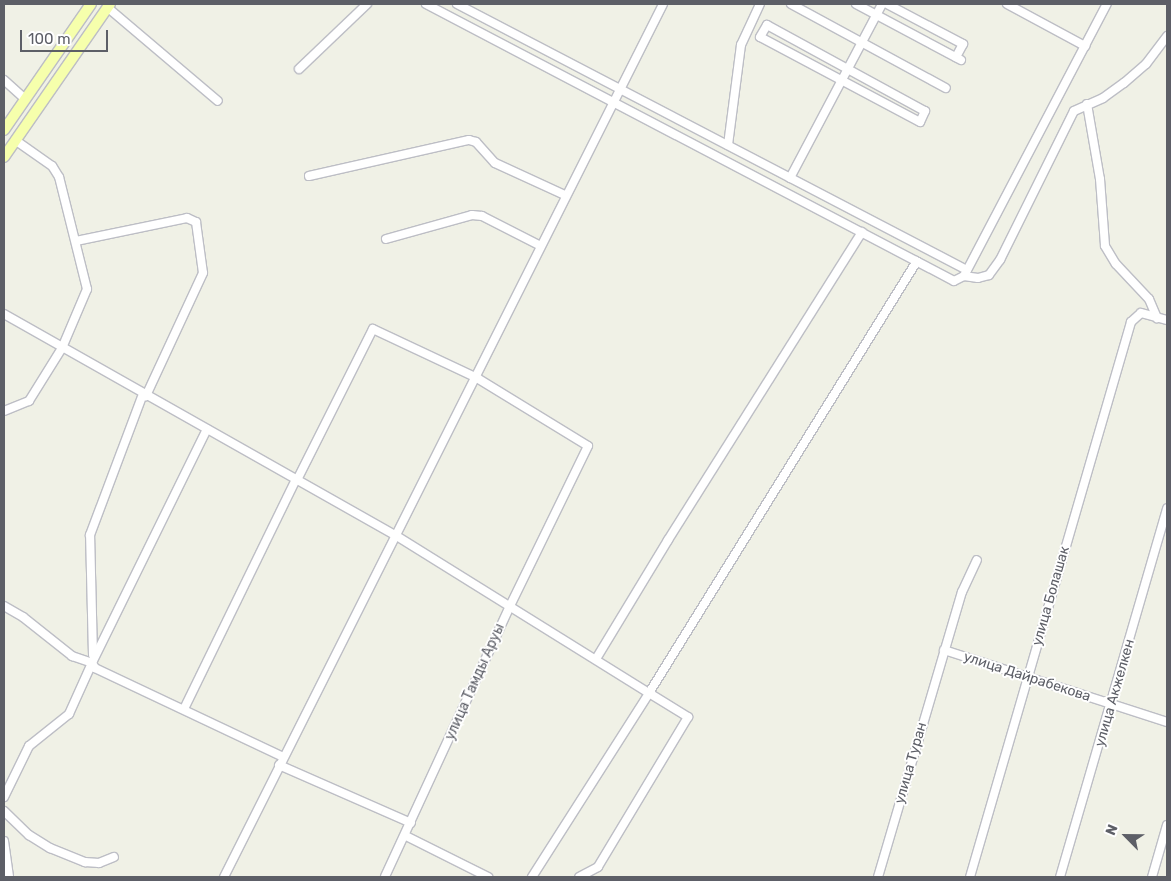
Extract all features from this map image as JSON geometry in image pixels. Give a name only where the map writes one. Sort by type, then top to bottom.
[{"type":"main road","points":[[4,156],[108,5]]},
{"type":"main road","points":[[4,130],[86,6]]},
{"type":"street","points":[[299,69],[367,4]]},
{"type":"street","points":[[426,4],[624,106],[954,281],[966,273],[1108,4]]},
{"type":"street","points":[[458,4],[978,278],[989,275],[1000,260],[1074,111],[1103,98],[1124,83],[1146,64],[1167,36]]},
{"type":"street","points":[[224,877],[395,535],[477,378],[612,100],[663,4]]},
{"type":"street","points":[[728,145],[741,45],[760,4]]},
{"type":"street","points":[[791,4],[946,88]]},
{"type":"street","points":[[856,4],[958,58],[963,44],[887,4]]},
{"type":"street","points":[[790,178],[882,4]]},
{"type":"street","points":[[1007,4],[1085,46]]},
{"type":"street","points":[[108,5],[218,101]]},
{"type":"street","points":[[767,25],[849,67],[925,111],[923,117],[919,122],[759,36],[767,25]]},
{"type":"street","points":[[4,80],[25,99]]},
{"type":"street","points":[[600,94],[606,104],[606,113]]},
{"type":"street","points":[[1087,104],[1100,179],[1105,246],[1116,264],[1149,299],[1157,318],[1167,320]]},
{"type":"street","points":[[606,113],[624,106]]},
{"type":"street","points":[[4,411],[29,401],[62,348],[87,289],[76,241],[56,171],[15,140]]},
{"type":"street","points":[[309,176],[469,140],[476,142],[496,163],[565,195]]},
{"type":"street","points":[[386,239],[472,215],[482,216],[541,246]]},
{"type":"street","points":[[76,241],[187,218],[196,222],[203,274],[144,395],[94,518],[90,535],[92,660],[95,668],[283,757]]},
{"type":"street","points":[[596,659],[668,540],[862,232]]},
{"type":"street","points":[[532,877],[917,261]]},
{"type":"street","points":[[4,314],[144,395],[395,535],[688,717],[598,867],[579,877]]},
{"type":"street","name":"улица Болашак","points":[[970,877],[1131,322],[1141,314],[1157,318]]},
{"type":"street","name":"улица Тамды Аруы","points":[[296,480],[373,329],[477,378],[586,442],[588,450],[567,488],[510,606],[406,836],[385,877]]},
{"type":"street","points":[[4,798],[29,746],[69,714],[92,660],[207,429]]},
{"type":"street","points":[[184,709],[296,480]]},
{"type":"street","name":"улица Акжелкен","points":[[1060,877],[1112,704],[1167,508]]},
{"type":"street","name":"улица Туран","points":[[878,877],[962,592],[977,560]]},
{"type":"street","points":[[4,606],[23,617],[72,656],[92,660]]},
{"type":"street","name":"улица Дайрабекова","points":[[944,650],[1167,722]]},
{"type":"street","points":[[279,765],[411,823]]},
{"type":"street","points":[[4,811],[29,835],[50,848],[85,862],[100,864],[114,857]]},
{"type":"street","points":[[1152,877],[1167,825]]},
{"type":"street","points":[[406,836],[488,877]]},
{"type":"street","points":[[4,841],[9,877]]}]
